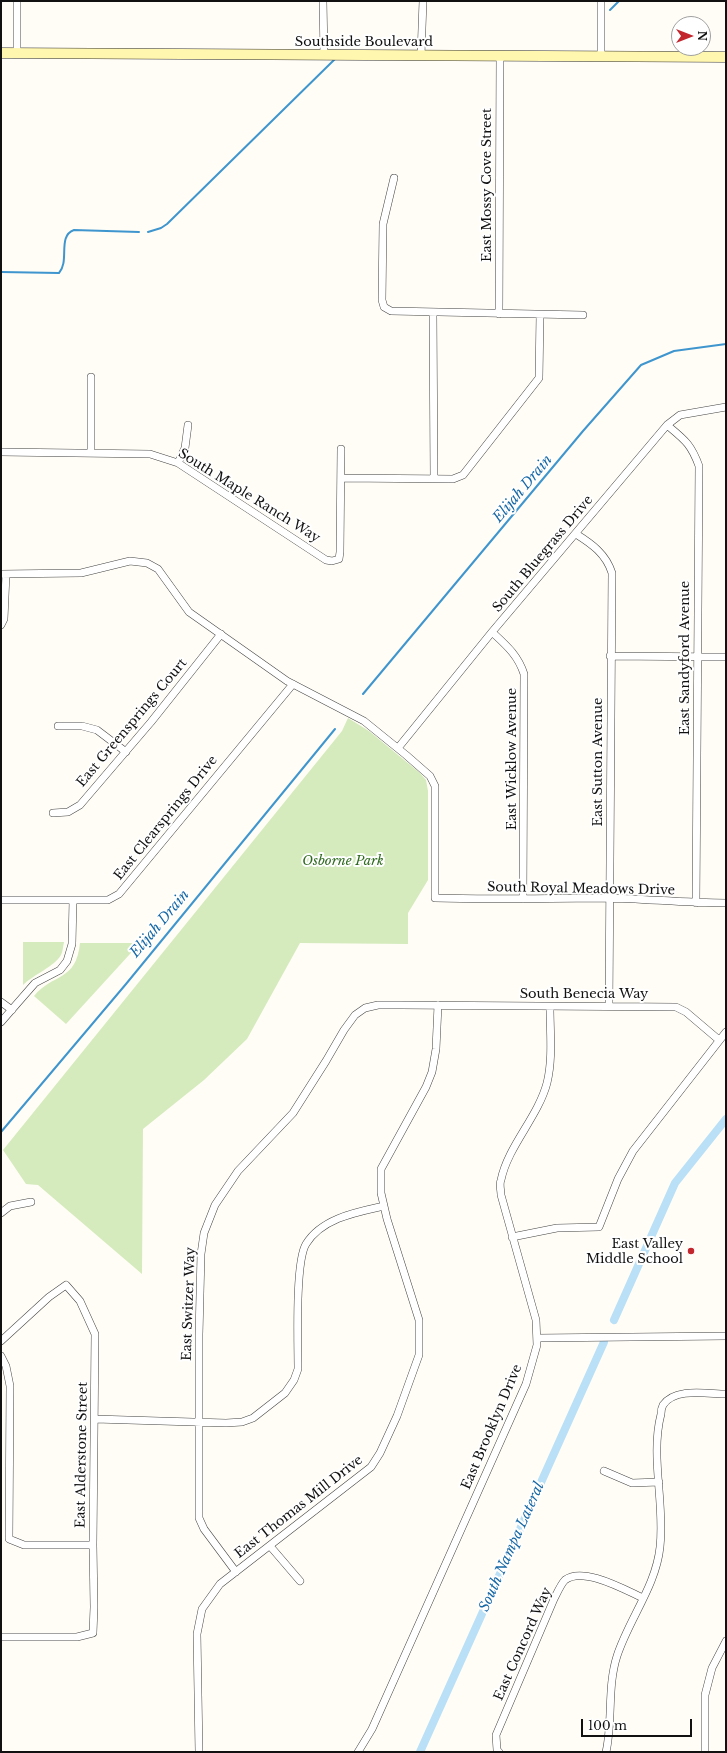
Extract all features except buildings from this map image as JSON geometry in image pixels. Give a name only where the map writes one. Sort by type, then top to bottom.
[{"type":"main road","name":"Southside Boulevard","points":[[1,53],[726,57]]},
{"type":"street","points":[[17,1],[17,53]]},
{"type":"street","points":[[323,1],[324,55]]},
{"type":"street","points":[[421,55],[423,1]]},
{"type":"street","points":[[600,1],[601,56]]},
{"type":"street","name":"East Mossy Cove Street","points":[[499,314],[500,56]]},
{"type":"street","points":[[394,178],[383,224],[382,300],[384,306],[391,311],[583,315]]},
{"type":"street","points":[[433,312],[434,479]]},
{"type":"street","points":[[341,449],[341,478],[453,479],[463,475],[539,378],[540,315]]},
{"type":"street","points":[[91,377],[91,452]]},
{"type":"street","name":"South Bluegrass Drive","points":[[398,748],[492,632],[667,426],[680,415],[726,407]]},
{"type":"street","points":[[178,463],[185,448],[188,425]]},
{"type":"street","name":"East Sandyford Avenue","points":[[667,426],[685,440],[694,450],[699,466],[696,903]]},
{"type":"street","name":"South Maple Ranch Way","points":[[1,452],[91,452],[150,454],[178,463],[326,560],[332,561],[339,559],[340,552],[341,478]]},
{"type":"street","name":"East Sutton Avenue","points":[[576,534],[596,547],[608,562],[612,573],[610,656],[609,1006]]},
{"type":"street","points":[[1,624],[4,619],[3,574],[81,573],[130,561],[147,563],[158,569],[189,612],[293,684],[364,721],[398,748]]},
{"type":"street","name":"East Wicklow Avenue","points":[[492,632],[513,651],[520,662],[524,674],[523,899]]},
{"type":"street","name":"East Greensprings Court","points":[[53,813],[68,812],[80,805],[126,752],[221,634]]},
{"type":"street","points":[[610,656],[726,657]]},
{"type":"street","name":"East Clearsprings Drive","points":[[1,900],[108,900],[120,894],[293,684]]},
{"type":"street","points":[[58,726],[82,726],[97,730],[126,752]]},
{"type":"street","name":"South Royal Meadows Drive","points":[[398,748],[430,776],[435,786],[435,898],[609,898],[696,903],[726,903]]},
{"type":"street","points":[[1,1022],[35,983],[60,970],[67,961],[72,944],[73,900]]},
{"type":"street","points":[[1,1002],[12,1010]]},
{"type":"street","name":"East Switzer Way","points":[[236,1572],[204,1529],[199,1518],[198,1423],[201,1254],[204,1232],[215,1205],[238,1171],[293,1113],[344,1030],[355,1015],[365,1008],[378,1005],[438,1005]]},
{"type":"street","name":"South Benecia Way","points":[[438,1005],[676,1007],[686,1012],[719,1040]]},
{"type":"street","name":"East Thomas Mill Drive","points":[[199,1752],[197,1634],[202,1609],[208,1598],[220,1584],[371,1467],[380,1453],[397,1416],[419,1355],[419,1320],[384,1206],[381,1193],[381,1170],[426,1087],[432,1072],[436,1049],[438,1005]]},
{"type":"street","name":"East Brooklyn Drive","points":[[358,1752],[372,1729],[526,1384],[534,1360],[537,1338],[536,1320],[501,1195],[500,1180],[515,1146],[540,1101],[547,1083],[550,1007]]},
{"type":"street","points":[[512,1237],[557,1228],[599,1227],[618,1179],[633,1151],[726,1032]]},
{"type":"street","points":[[1,1212],[10,1206],[31,1202]]},
{"type":"street","points":[[95,1419],[198,1423],[242,1422],[253,1418],[285,1393],[294,1380],[298,1369],[300,1278],[302,1258],[306,1245],[313,1236],[325,1226],[348,1215],[384,1206]]},
{"type":"street","name":"East Alderstone Street","points":[[1,1341],[49,1297],[66,1285],[80,1301],[95,1334],[93,1545],[94,1607],[92,1633],[77,1637],[1,1637]]},
{"type":"street","points":[[537,1338],[726,1336]]},
{"type":"street","points":[[1,1356],[6,1366],[10,1386],[9,1539],[24,1545],[93,1545]]},
{"type":"street","points":[[606,1752],[609,1740],[612,1686],[617,1656],[657,1563],[660,1546],[661,1519],[658,1427],[663,1405],[677,1395],[699,1392],[726,1394]]},
{"type":"street","points":[[604,1471],[632,1483],[659,1482]]},
{"type":"street","points":[[270,1546],[300,1581]]},
{"type":"street","name":"East Concord Way","points":[[499,1752],[497,1750],[496,1735],[554,1599],[565,1580],[576,1575],[588,1575],[643,1598]]},
{"type":"street","points":[[705,1752],[705,1695],[712,1668],[726,1643]]},
{"type":"green space","name":"Osborne Park","points":[[348,718],[369,731],[420,773],[426,780],[428,791],[428,880],[408,913],[408,944],[300,943],[247,1039],[204,1080],[143,1129],[142,1274],[38,1185],[26,1184],[3,1150],[342,731]]},
{"type":"green space","points":[[23,942],[64,942],[62,953],[58,959],[23,985]]},
{"type":"green space","points":[[80,943],[140,943],[66,1024],[34,996],[41,989],[69,971],[78,956]]},
{"type":"waterway","points":[[610,10],[619,1]]},
{"type":"waterway","points":[[148,232],[161,228],[167,224],[335,59]]},
{"type":"waterway","points":[[1,272],[59,273],[64,262],[66,238],[69,233],[74,230],[139,232]]},
{"type":"waterway","name":"Elijah Drain","points":[[363,694],[583,431],[641,365],[674,351],[726,344]]},
{"type":"waterway","name":"Elijah Drain","points":[[1,1132],[126,984],[335,729]]},
{"type":"waterway","name":"South Nampa Lateral","points":[[614,1320],[675,1183],[726,1119]]},
{"type":"waterway","name":"South Nampa Lateral","points":[[420,1752],[604,1342]]},
{"type":"place","name":"East Valley Middle School","points":[[691,1251]]}]
